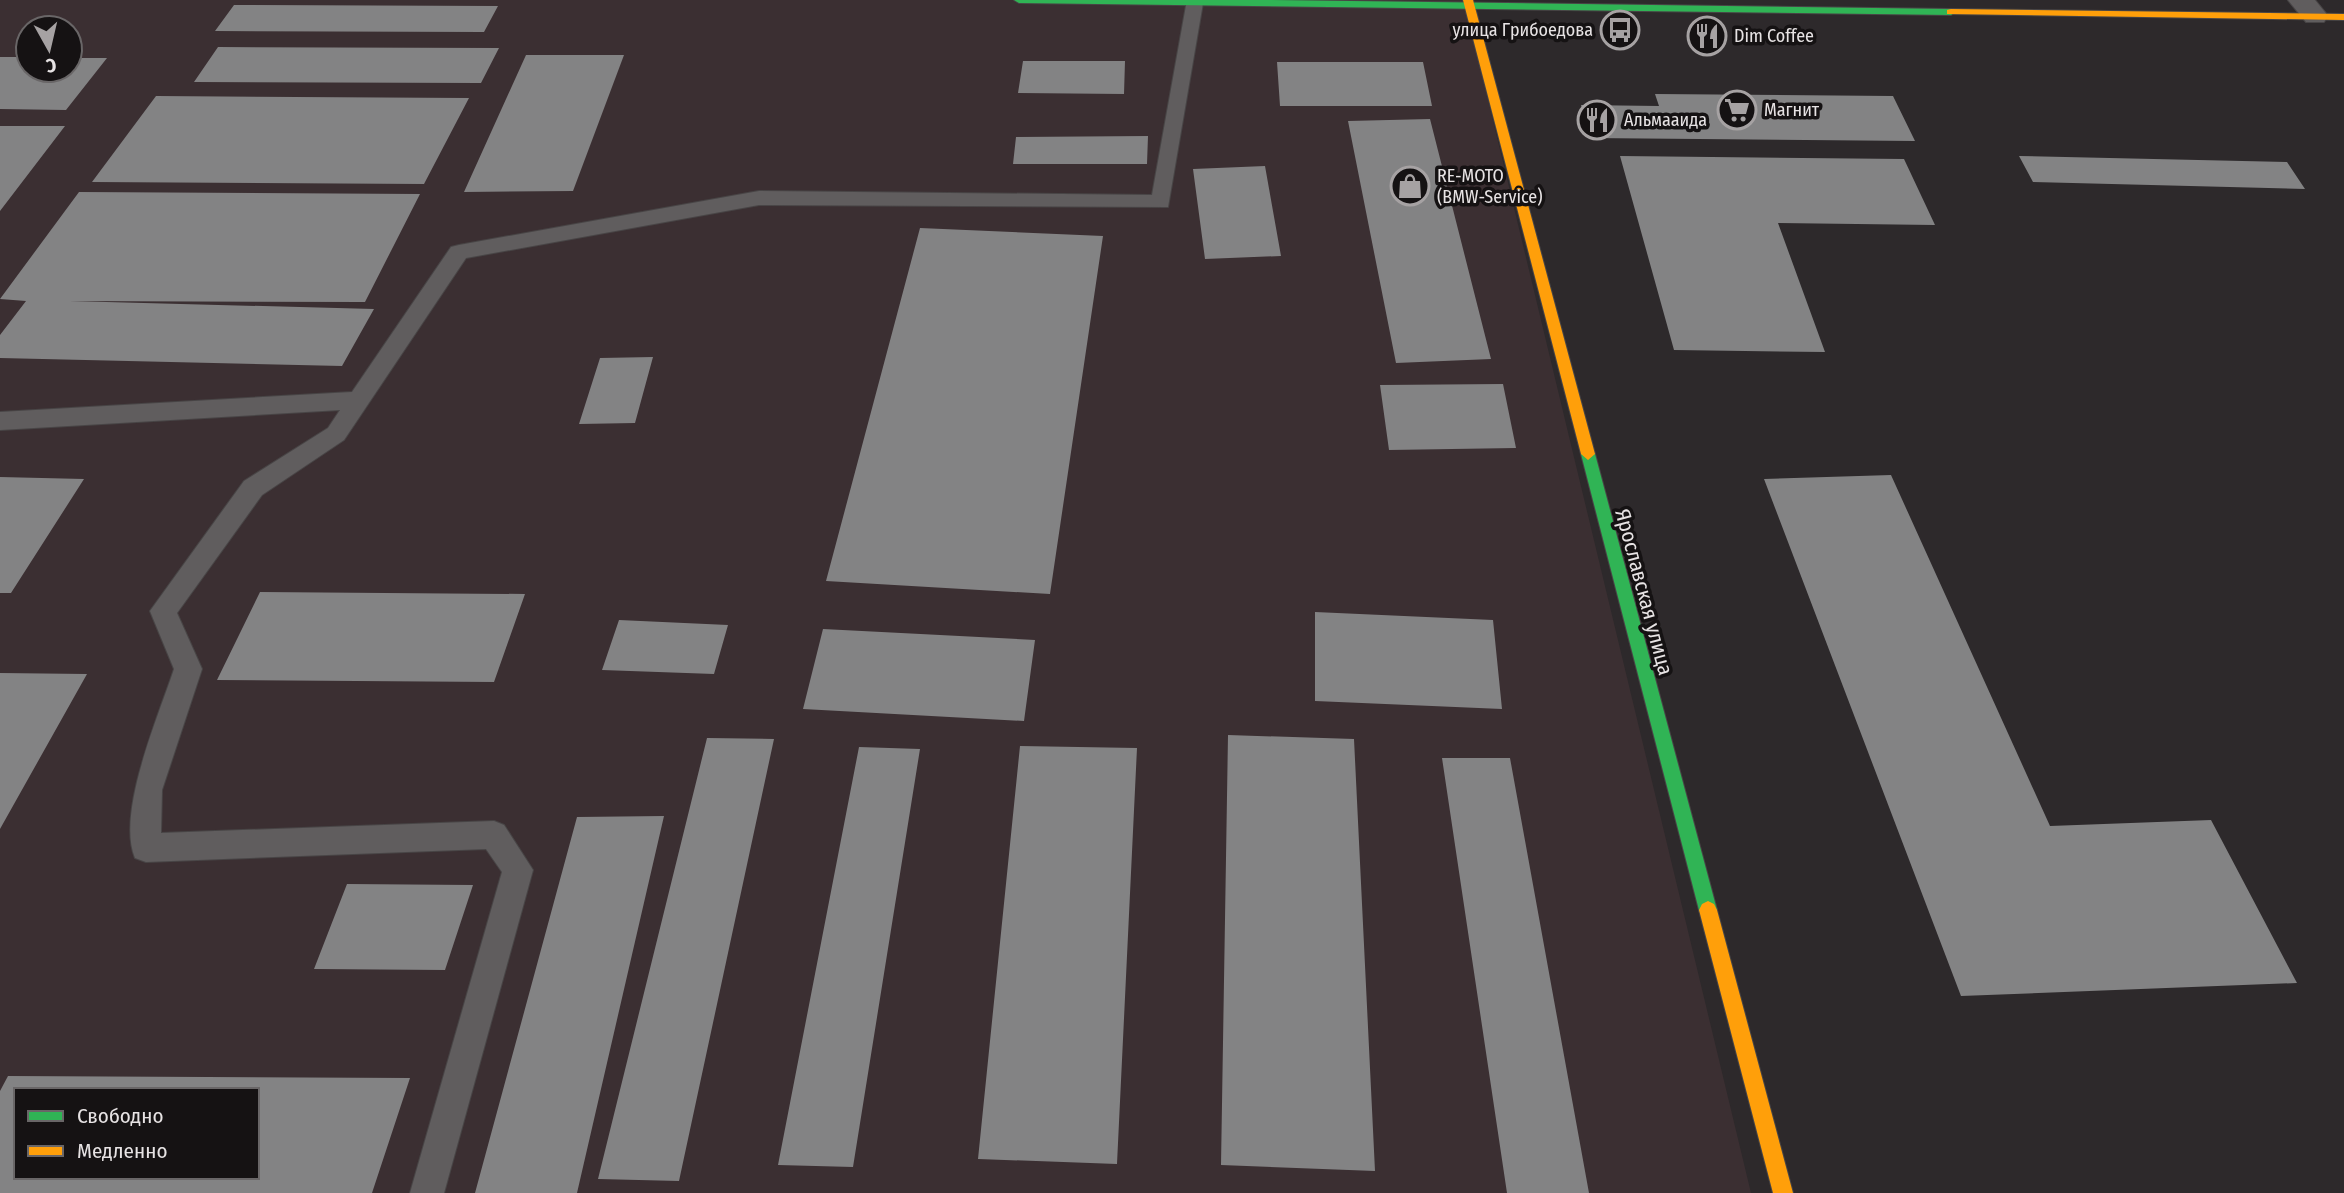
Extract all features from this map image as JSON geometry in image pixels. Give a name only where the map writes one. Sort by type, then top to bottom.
[{"type":"street","points":[[1019,0],[2308,8],[2344,17]]},
{"type":"street","name":"Ярославская улица","points":[[1469,4],[1783,1193]]},
{"type":"lane","points":[[426,1193],[518,870],[494,835],[146,848],[148,790],[188,669],[163,611],[253,488],[336,434],[459,252],[759,198],[1161,202],[1194,3]]},
{"type":"lane","points":[[0,421],[359,400]]},
{"type":"shaded area","points":[[0,0],[1464,0],[1751,1193],[0,1193]]},
{"type":"building","points":[[234,5],[498,6],[484,32],[215,31]]},
{"type":"building","points":[[218,47],[499,48],[481,83],[194,82]]},
{"type":"building","points":[[526,55],[624,55],[573,191],[464,192]]},
{"type":"building","points":[[0,57],[14,57],[14,84],[84,84],[84,58],[107,58],[66,110],[0,109]]},
{"type":"building","points":[[1023,61],[1125,61],[1124,94],[1018,93]]},
{"type":"building","points":[[1277,62],[1423,62],[1432,106],[1280,106]]},
{"type":"building","points":[[1655,94],[1893,96],[1915,141],[1589,138],[1581,105],[1659,106]]},
{"type":"building","points":[[156,96],[469,98],[424,184],[92,182]]},
{"type":"building","points":[[1430,119],[1491,359],[1396,363],[1348,121]]},
{"type":"building","points":[[0,126],[65,126],[0,211]]},
{"type":"building","points":[[1148,136],[1147,164],[1013,164],[1016,137]]},
{"type":"building","points":[[1620,156],[1904,159],[1935,225],[1778,223],[1825,352],[1674,350]]},
{"type":"building","points":[[2019,156],[2287,162],[2305,189],[2033,182]]},
{"type":"building","points":[[1265,166],[1281,256],[1205,259],[1193,169]]},
{"type":"building","points":[[79,192],[420,194],[365,302],[69,301],[374,309],[342,366],[0,358],[0,335],[26,301],[0,299]]},
{"type":"building","points":[[920,228],[1103,236],[1050,594],[826,581]]},
{"type":"building","points":[[653,357],[635,423],[579,424],[600,358]]},
{"type":"building","points":[[1503,384],[1516,448],[1389,450],[1380,385]]},
{"type":"building","points":[[1891,475],[2050,826],[2211,820],[2297,983],[1961,996],[1764,479]]},
{"type":"building","points":[[0,477],[84,479],[11,593],[0,593]]},
{"type":"building","points":[[260,592],[525,594],[494,682],[217,680]]},
{"type":"building","points":[[1315,612],[1493,620],[1502,709],[1315,701]]},
{"type":"building","points":[[619,620],[728,625],[714,674],[602,670]]},
{"type":"building","points":[[823,629],[1035,640],[1024,721],[803,709]]},
{"type":"building","points":[[0,673],[87,674],[0,829]]},
{"type":"building","points":[[1228,735],[1354,739],[1375,1171],[1221,1165]]},
{"type":"building","points":[[707,738],[774,739],[679,1181],[598,1179]]},
{"type":"building","points":[[1020,746],[1137,748],[1117,1164],[978,1159]]},
{"type":"building","points":[[859,747],[920,749],[853,1167],[778,1165]]},
{"type":"building","points":[[1442,758],[1510,758],[1589,1193],[1507,1193]]},
{"type":"building","points":[[664,816],[577,1193],[475,1193],[577,817]]},
{"type":"building","points":[[347,884],[473,885],[445,970],[314,969]]},
{"type":"building","points":[[8,1076],[410,1078],[372,1193],[0,1193],[0,1091]]},
{"type":"traffic: fast","points":[[1019,0],[1951,12]]},
{"type":"traffic: fast","points":[[1588,454],[1708,910]]},
{"type":"traffic: slow","points":[[1468,0],[1588,454]]},
{"type":"traffic: slow","points":[[1951,12],[2344,17]]},
{"type":"traffic: slow","points":[[1708,910],[1783,1193]]},
{"type":"place","name":"улица Грибоедова","points":[[1620,30]]},
{"type":"place","name":"Dim Coffee","points":[[1707,36]]},
{"type":"place","name":"Магнит","points":[[1737,110]]},
{"type":"place","name":"Альмааида","points":[[1597,120]]},
{"type":"place","name":"RE-MOTO (BMW-Service)","points":[[1410,186]]}]
